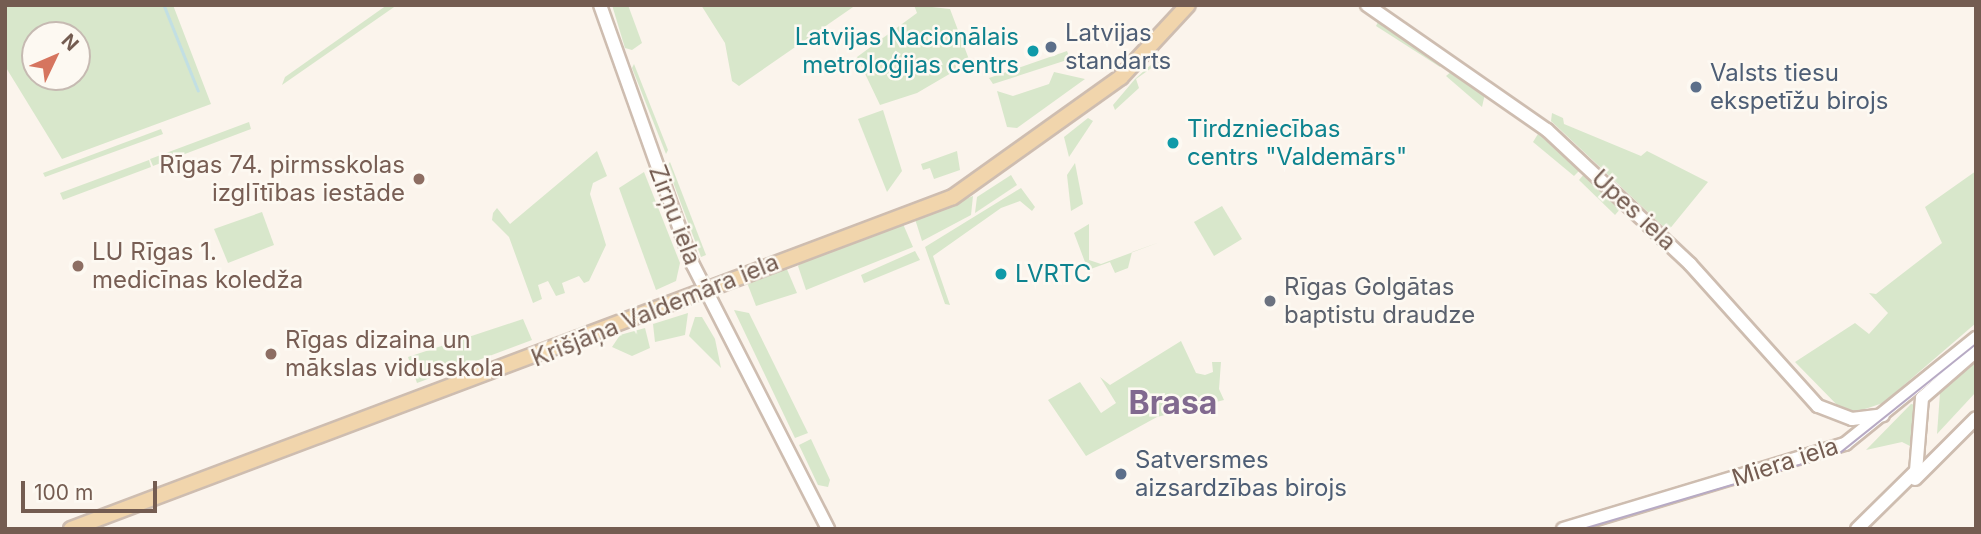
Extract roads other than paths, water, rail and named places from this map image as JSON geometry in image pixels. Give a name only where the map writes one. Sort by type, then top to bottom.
[{"type":"main road","name":"Krišjāņa Valdemāra iela","points":[[71,529],[523,362],[706,288],[972,187],[1121,77],[1188,5]]},
{"type":"street","name":"Zirņu iela","points":[[600,5],[692,263],[828,529]]},
{"type":"street","name":"Upes iela","points":[[1367,5],[1547,130],[1690,264],[1818,406],[1852,419],[1883,415]]},
{"type":"street","name":"Miera iela","points":[[1563,529],[1835,448],[1883,415],[1976,338]]},
{"type":"street","points":[[1922,398],[1976,351]]},
{"type":"street","points":[[1906,394],[1922,398]]},
{"type":"street","points":[[1908,482],[1920,461],[1922,398]]},
{"type":"street","points":[[1857,529],[1976,418]]},
{"type":"street","points":[[1923,430],[1933,443],[1949,443]]},
{"type":"waterway","points":[[164,5],[198,90]]},
{"type":"tram line","points":[[1583,529],[1840,453],[1976,344]]},
{"type":"place","name":"Latvijas standarts","points":[[1051,47]]},
{"type":"place","name":"Latvijas Nacionālais metroloģijas centrs","points":[[1033,51]]},
{"type":"place","name":"Valsts tiesu ekspetīžu birojs","points":[[1696,87]]},
{"type":"place","name":"Tirdzniecības centrs \"Valdemārs\"","points":[[1173,143]]},
{"type":"place","name":"Rīgas 74. pirmsskolas izglītības iestāde","points":[[419,179]]},
{"type":"place","name":"LU Rīgas 1. medicīnas koledža","points":[[78,266]]},
{"type":"place","name":"LVRTC","points":[[1001,274]]},
{"type":"place","name":"Rīgas Golgātas baptistu draudze","points":[[1270,301]]},
{"type":"place","name":"Rīgas dizaina un mākslas vidusskola","points":[[271,354]]},
{"type":"place","name":"Satversmes aizsardzības birojs","points":[[1121,474]]},
{"type":"district","name":"Brasa","points":[[1173,403]]}]
